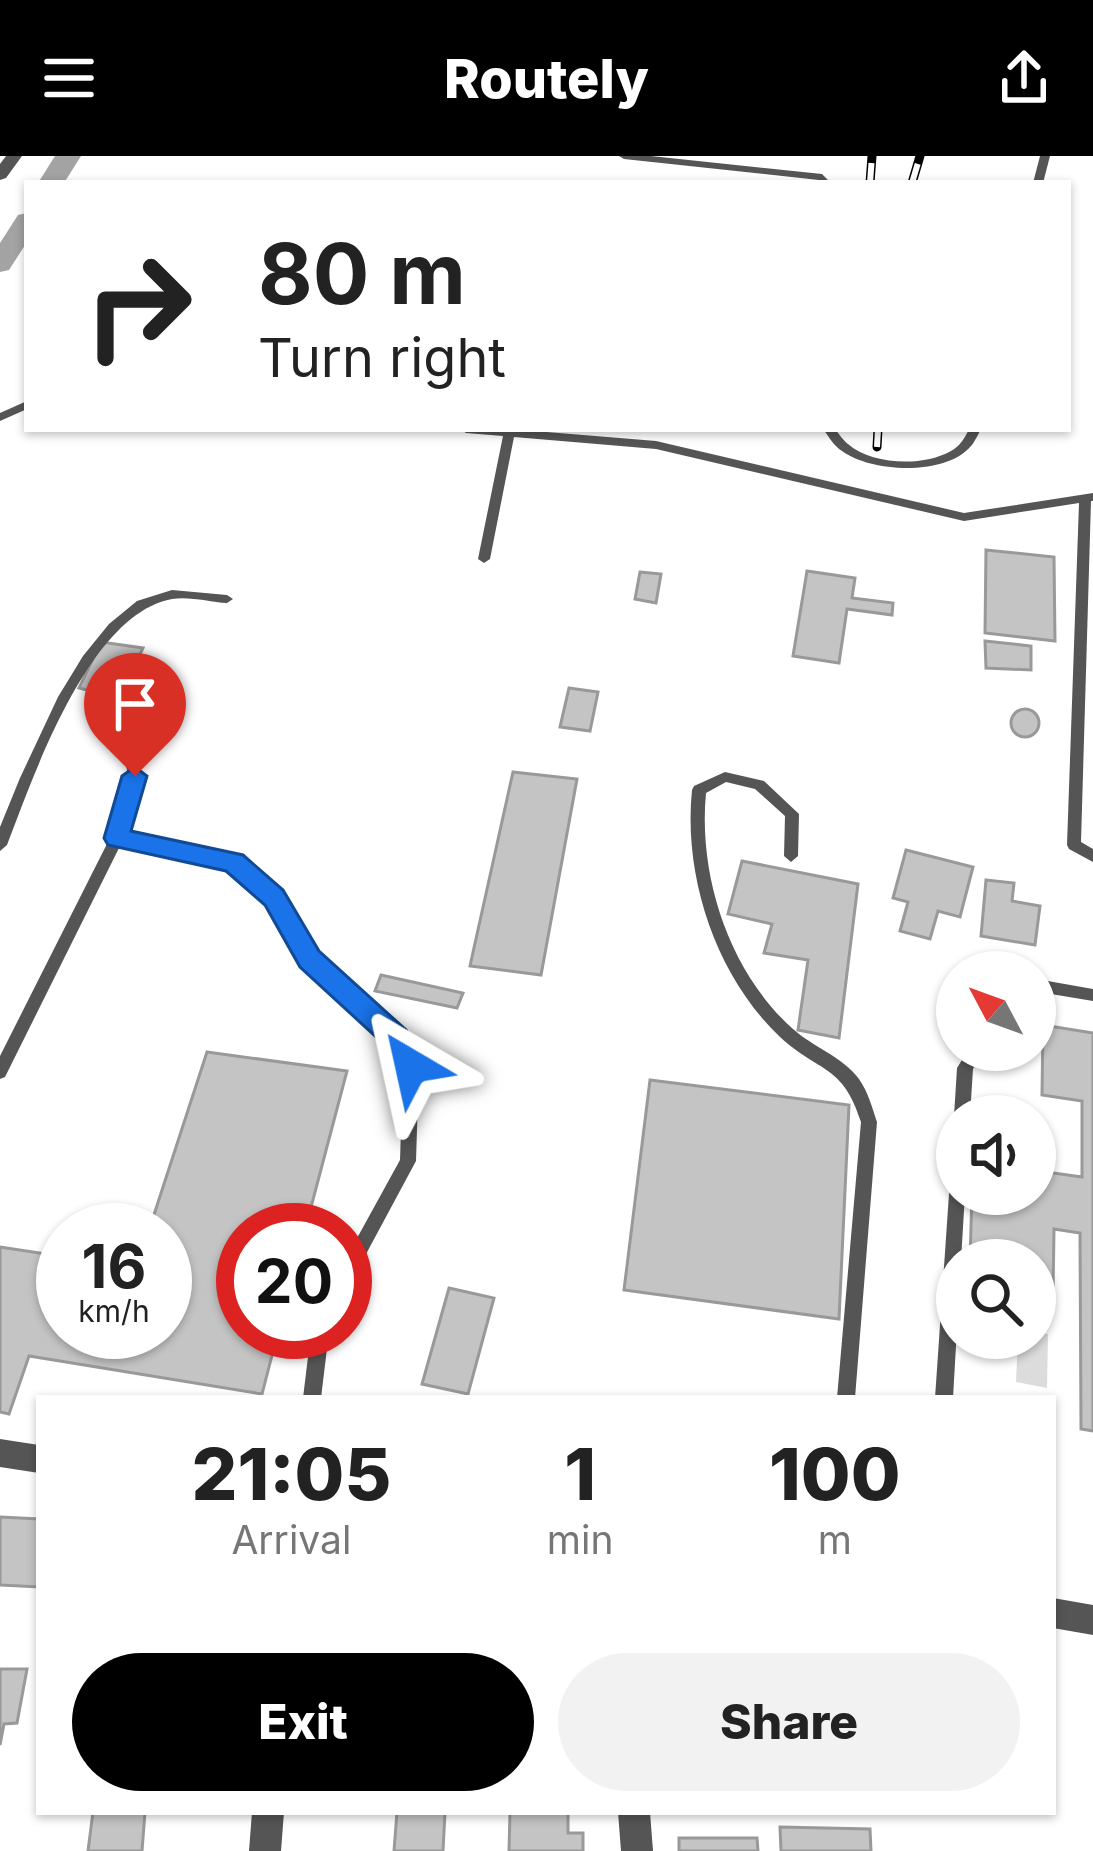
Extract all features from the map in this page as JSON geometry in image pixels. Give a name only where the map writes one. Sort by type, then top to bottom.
[{"type":"street","points":[[0,175],[14,156]]},
{"type":"street","points":[[0,1453],[36,1459]]},
{"type":"street","points":[[1056,1614],[1093,1621]]},
{"type":"street","points":[[265,1851],[268,1815]]},
{"type":"street","points":[[634,1815],[637,1851]]},
{"type":"lane","points":[[624,156],[824,180]]},
{"type":"lane","points":[[498,432],[656,445],[964,517],[1089,498],[1074,845],[1093,856]]},
{"type":"lane","points":[[832,432],[847,450],[889,465],[948,458],[972,440],[974,432]]},
{"type":"lane","points":[[484,559],[508,433]]},
{"type":"lane","points":[[0,845],[71,680],[97,641],[123,617],[168,594],[227,599]]},
{"type":"lane","points":[[0,1072],[117,838],[135,776],[119,737]]},
{"type":"lane","points":[[790,856],[792,814],[759,785],[725,776],[699,790],[692,824],[698,863],[724,939],[784,1030],[848,1073],[862,1094],[869,1122],[846,1395]]},
{"type":"lane","points":[[117,838],[234,862],[274,897],[310,959],[396,1038],[411,1066],[408,1161],[372,1227]]},
{"type":"lane","points":[[1056,988],[1093,994]]},
{"type":"lane","points":[[944,1395],[956,1215]]},
{"type":"lane","points":[[312,1395],[317,1359]]},
{"type":"shaded area","points":[[1017,1359],[1048,1359],[1047,1388],[1016,1382]]},
{"type":"building","points":[[986,550],[1054,557],[1055,641],[985,633]]},
{"type":"building","points":[[807,571],[855,578],[852,598],[893,603],[892,615],[847,609],[839,663],[793,656]]},
{"type":"building","points":[[640,572],[661,574],[656,603],[635,599]]},
{"type":"building","points":[[985,641],[1031,646],[1031,670],[986,668]]},
{"type":"building","points":[[101,642],[143,648],[119,698],[79,688]]},
{"type":"building","points":[[569,688],[598,692],[590,731],[560,727]]},
{"type":"building","points":[[1025,709],[1035,713],[1039,723],[1035,733],[1025,737],[1015,733],[1011,723],[1015,713]]},
{"type":"building","points":[[513,772],[577,779],[541,975],[470,966]]},
{"type":"building","points":[[906,850],[973,867],[960,917],[938,911],[930,939],[900,931],[908,902],[893,898]]},
{"type":"building","points":[[742,861],[858,884],[839,1038],[798,1030],[808,960],[764,953],[772,924],[728,914]]},
{"type":"building","points":[[986,880],[1014,883],[1012,901],[1040,906],[1035,945],[981,936]]},
{"type":"building","points":[[381,975],[463,993],[457,1008],[375,991]]},
{"type":"building","points":[[1056,1027],[1093,1033],[1093,1431],[1081,1429],[1080,1233],[1054,1229],[1054,1239],[971,1239],[971,1215],[1056,1215],[1056,1173],[1082,1177],[1082,1101],[1042,1095],[1042,1071],[1056,1071]]},
{"type":"building","points":[[207,1052],[347,1071],[312,1203],[216,1203],[216,1359],[271,1359],[262,1394],[47,1359],[192,1359],[192,1203],[158,1203]]},
{"type":"building","points":[[650,1080],[849,1105],[839,1319],[624,1290]]},
{"type":"building","points":[[0,1247],[36,1252],[36,1357],[29,1356],[9,1414],[0,1412]]},
{"type":"building","points":[[449,1288],[494,1298],[468,1394],[422,1384]]},
{"type":"building","points":[[0,1517],[36,1519],[36,1587],[0,1585]]},
{"type":"building","points":[[0,1669],[27,1669],[17,1723],[4,1724],[0,1745]]},
{"type":"building","points":[[93,1815],[145,1815],[142,1851],[88,1851]]},
{"type":"building","points":[[397,1815],[445,1815],[443,1851],[394,1851]]},
{"type":"building","points":[[510,1815],[568,1815],[568,1833],[583,1833],[583,1851],[509,1851]]},
{"type":"building","points":[[780,1827],[870,1829],[871,1851],[781,1851]]},
{"type":"building","points":[[679,1838],[757,1838],[758,1851],[679,1851]]},
{"type":"waterway","points":[[53,180],[68,156]]},
{"type":"waterway","points":[[0,264],[24,226]]},
{"type":"railway","points":[[870,180],[872,156]]},
{"type":"railway","points":[[913,180],[920,156]]},
{"type":"railway","points":[[877,447],[878,432]]},
{"type":"route","points":[[135,776],[117,838],[234,862],[274,897],[310,959],[396,1038],[411,1066]]}]
